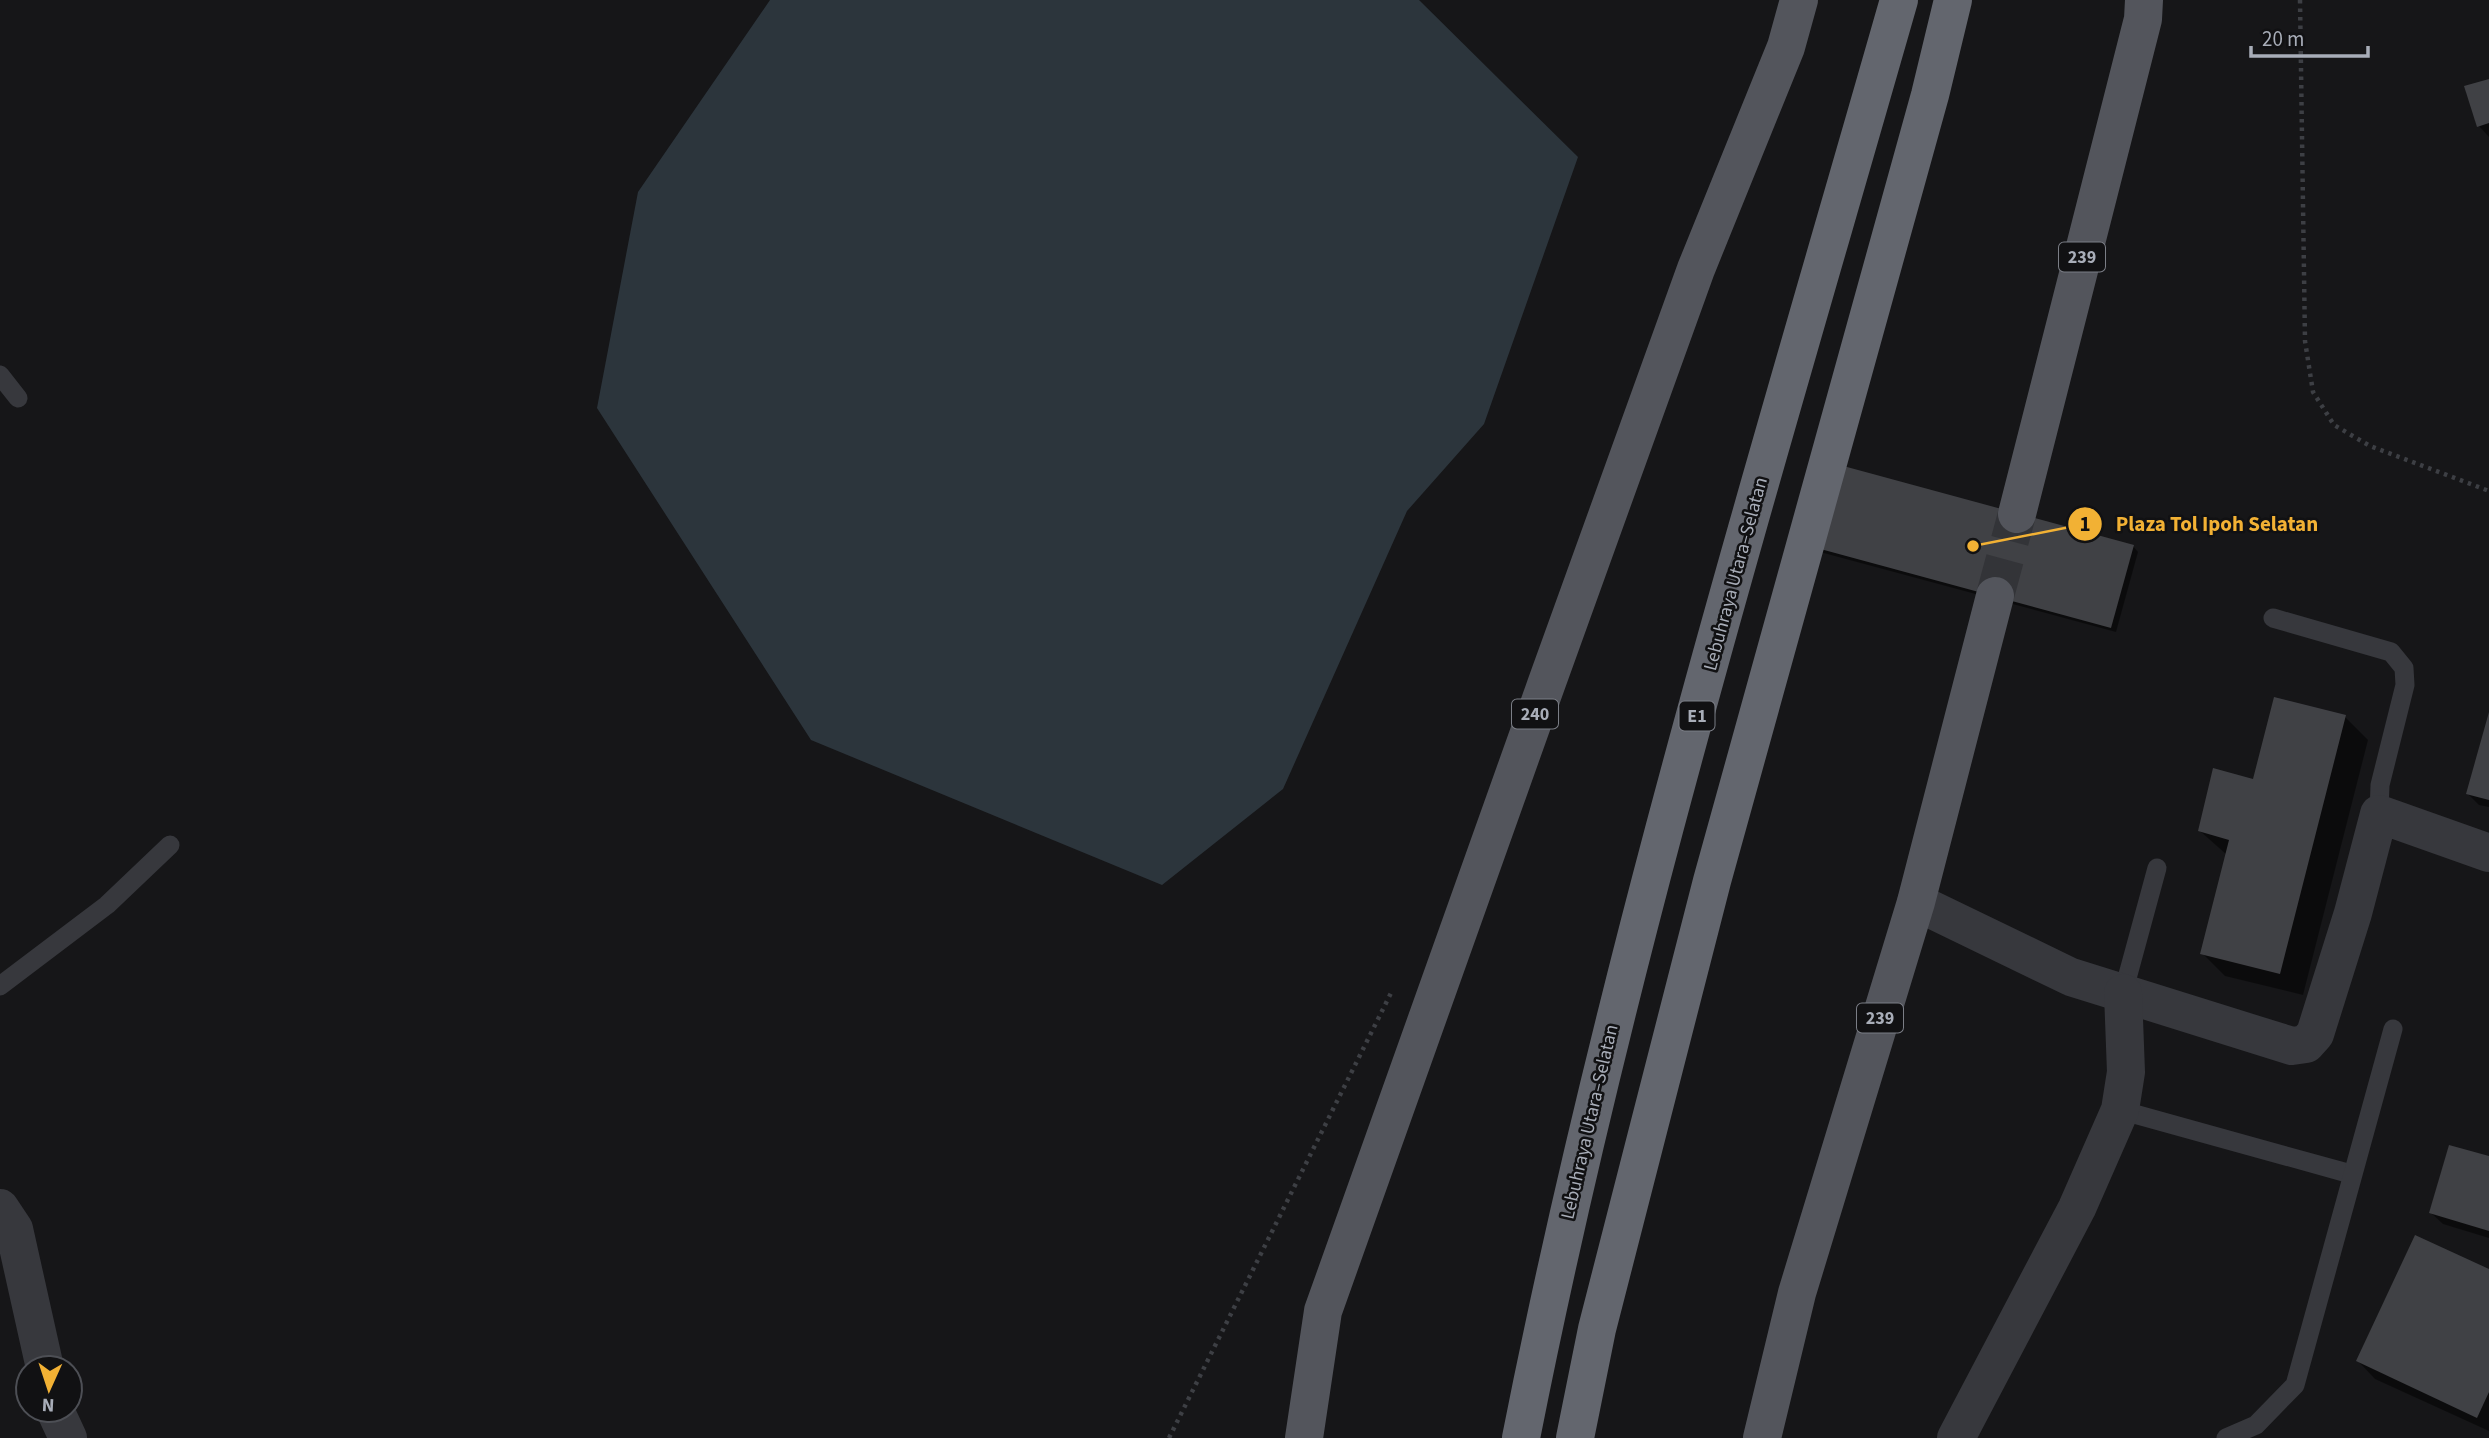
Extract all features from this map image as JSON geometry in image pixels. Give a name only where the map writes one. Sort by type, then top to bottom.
[{"type":"highway","name":"Lebuhraya Utara–Selatan","points":[[1521,1438],[1547,1305],[1605,1050],[1751,516],[1899,0]]},
{"type":"highway","points":[[1575,1438],[1597,1329],[1712,881],[1930,95],[1953,0]]},
{"type":"main road","name":"240","points":[[1304,1438],[1323,1311],[1696,269],[1786,47],[1799,0]]},
{"type":"main road","name":"239","points":[[2017,514],[2140,32],[2144,0]]},
{"type":"main road","name":"239","points":[[1762,1438],[1797,1293],[1916,902],[1995,596]]},
{"type":"street","points":[[1916,902],[2071,977],[2292,1046],[2306,1044],[2315,1034],[2353,913],[2379,814],[2489,853]]},
{"type":"street","points":[[1956,1438],[2077,1208],[2120,1110],[2126,1072],[2123,993]]},
{"type":"street","points":[[0,1208],[14,1229],[42,1354]]},
{"type":"lane","points":[[0,375],[18,398]]},
{"type":"lane","points":[[2273,618],[2391,652],[2404,668],[2405,685],[2380,785],[2379,814]]},
{"type":"lane","points":[[0,986],[107,905],[170,845]]},
{"type":"lane","points":[[2123,993],[2157,868]]},
{"type":"lane","points":[[2226,1438],[2256,1425],[2295,1385],[2351,1174],[2393,1030]]},
{"type":"lane","points":[[2120,1110],[2351,1174]]},
{"type":"path","points":[[2300,0],[2305,341],[2313,392],[2334,425],[2343,431],[2370,446],[2489,491]]},
{"type":"path","points":[[1168,1438],[1397,981]]},
{"type":"shaded area","points":[[770,0],[1419,0],[1578,157],[1484,424],[1407,511],[1283,789],[1162,885],[811,740],[597,408],[638,192]]},
{"type":"building","points":[[2489,79],[2489,123],[2477,127],[2464,86]]},
{"type":"building","points":[[1836,464],[2134,545],[2111,628],[1813,547]]},
{"type":"building","points":[[2274,697],[2346,715],[2280,974],[2200,954],[2229,840],[2198,831],[2213,768],[2253,779]]},
{"type":"building","points":[[2489,712],[2489,800],[2466,794]]},
{"type":"building","points":[[2449,1145],[2489,1156],[2489,1231],[2429,1213]]},
{"type":"building","points":[[2415,1235],[2489,1269],[2489,1392],[2477,1418],[2356,1361]]},
{"type":"tunnel","points":[[1995,596],[2017,514]]},
{"type":"place","name":"Plaza Tol Ipoh Selatan","points":[[1973,546]]}]
